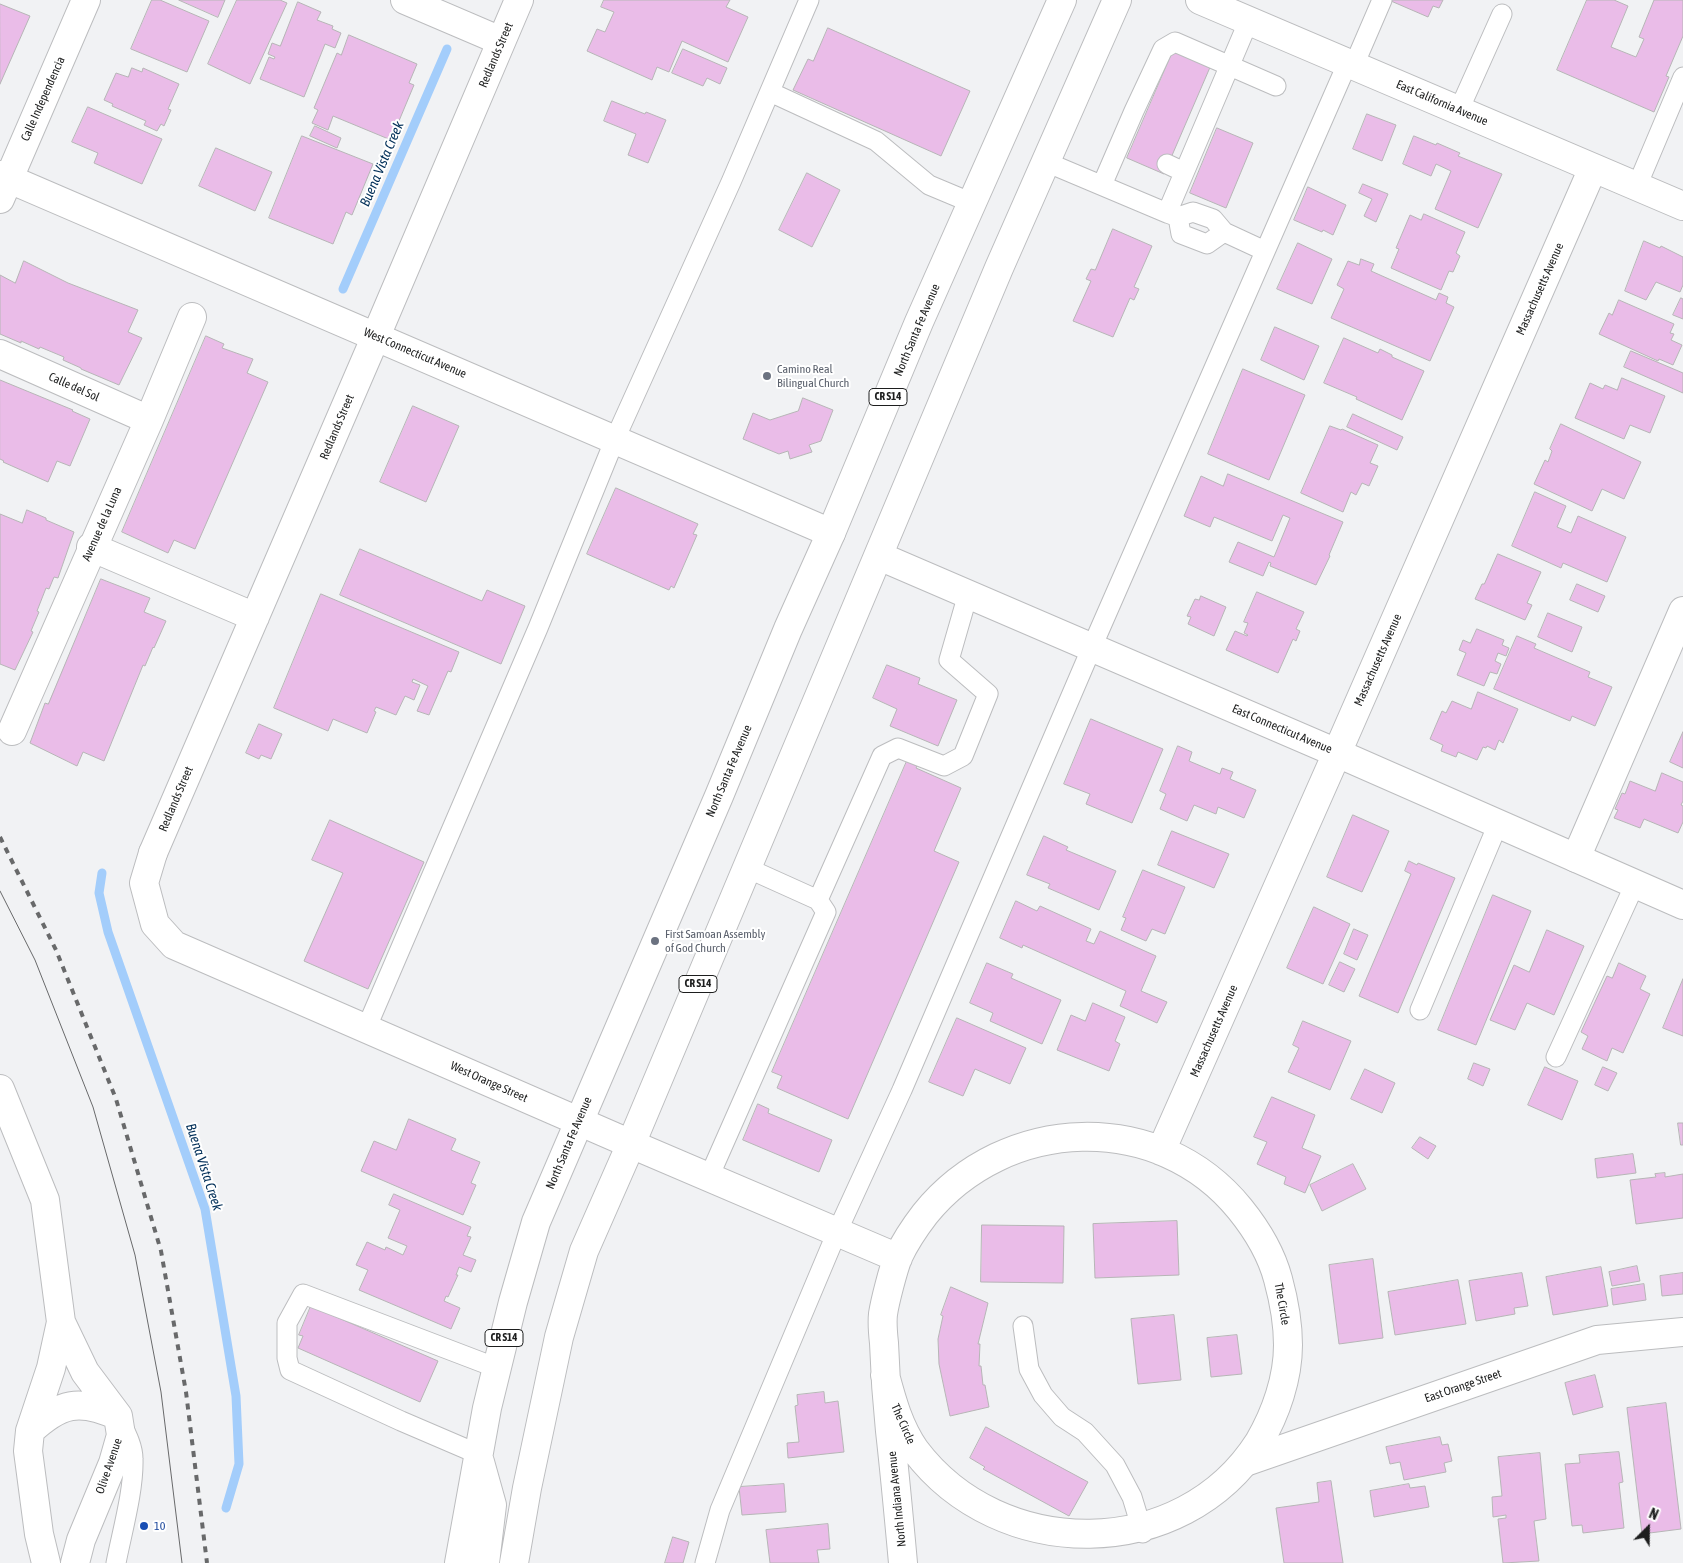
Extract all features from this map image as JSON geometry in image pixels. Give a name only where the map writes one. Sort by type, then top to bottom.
[{"type":"street","name":"Calle Independencia","points":[[3,184],[86,0]]},
{"type":"street","points":[[405,0],[502,41]]},
{"type":"street","name":"Redlands Street","points":[[153,853],[519,0]]},
{"type":"street","name":"North Santa Fe Avenue","points":[[459,1563],[487,1408],[536,1222],[719,796],[919,322],[1062,0]]},
{"type":"street","name":"CR S14","points":[[514,1563],[527,1488],[559,1337],[584,1251],[631,1144],[999,268],[1118,0]]},
{"type":"street","name":"East California Avenue","points":[[1200,0],[1683,206]]},
{"type":"street","name":"Massachusetts Avenue","points":[[1161,1151],[1593,168]]},
{"type":"street","name":"West Connecticut Avenue","points":[[3,184],[376,336],[830,533]]},
{"type":"street","name":"Avenue de la Luna","points":[[12,731],[192,317]]},
{"type":"street","name":"Calle del Sol","points":[[0,354],[148,420]]},
{"type":"street","points":[[92,547],[255,617]]},
{"type":"street","name":"East Connecticut Avenue","points":[[879,556],[1337,753],[1683,905]]},
{"type":"street","points":[[1576,858],[1683,610]]},
{"type":"street","name":"West Orange Street","points":[[153,853],[144,883],[155,924],[174,945],[578,1122],[898,1258]]},
{"type":"street","points":[[0,1089],[45,1200],[61,1322],[85,1372],[118,1416]]},
{"type":"street","name":"The Circle","points":[[1093,1137],[1127,1141],[1161,1151],[1198,1171],[1230,1197],[1255,1229],[1274,1266],[1285,1305],[1288,1346],[1280,1395],[1269,1426],[1248,1461],[1221,1490],[1190,1513],[1154,1530],[1116,1540],[1077,1542],[1038,1536],[1001,1524],[967,1504],[938,1478],[913,1448],[896,1413],[885,1375],[883,1315],[898,1258],[914,1227],[936,1200],[962,1177],[992,1158],[1024,1145],[1058,1138],[1093,1137]]},
{"type":"street","points":[[46,1563],[28,1451],[30,1431],[51,1368],[61,1322]]},
{"type":"street","name":"East Orange Street","points":[[1248,1461],[1597,1340],[1683,1332]]},
{"type":"street","name":"North Indiana Avenue","points":[[885,1375],[903,1563]]},
{"type":"street","points":[[30,1431],[46,1416],[61,1408],[75,1405],[100,1408],[118,1416]]},
{"type":"street","name":"Olive Avenue","points":[[75,1563],[82,1540],[113,1463],[121,1435],[118,1416]]},
{"type":"street","points":[[478,1454],[492,1505],[484,1563]]},
{"type":"lane","points":[[366,1029],[538,628],[615,440],[731,182],[809,0]]},
{"type":"lane","points":[[705,1563],[720,1510],[837,1232],[902,1090],[1092,647],[1265,251],[1382,0]]},
{"type":"lane","points":[[1459,110],[1502,14]]},
{"type":"lane","points":[[1173,215],[1176,168],[1206,100],[1229,66],[1249,20]]},
{"type":"lane","points":[[1102,185],[1125,146],[1155,78],[1163,49],[1175,42],[1276,86]]},
{"type":"lane","points":[[1637,186],[1683,77]]},
{"type":"lane","points":[[770,92],[876,141],[929,185],[972,203]]},
{"type":"lane","points":[[1046,162],[1173,215],[1193,212],[1213,219],[1224,232],[1265,251]]},
{"type":"lane","points":[[818,900],[882,756],[898,748],[944,766],[963,756],[988,694],[949,660],[968,594]]},
{"type":"lane","points":[[1420,1010],[1498,824]]},
{"type":"lane","points":[[709,1178],[826,912],[818,900],[747,868]]},
{"type":"lane","points":[[1556,1057],[1635,884]]},
{"type":"lane","points":[[478,1454],[400,1421],[290,1370],[286,1358],[287,1323],[303,1294],[497,1368]]},
{"type":"lane","points":[[1023,1326],[1029,1369],[1043,1395],[1062,1416],[1085,1432],[1115,1464],[1132,1496],[1143,1533]]},
{"type":"lane","points":[[116,1563],[131,1485],[133,1458],[128,1436],[118,1416]]},
{"type":"lane","name":"Olive Avenue","points":[[105,1563],[133,1458]]},
{"type":"building","points":[[152,0],[160,0],[209,21],[187,72],[131,49]]},
{"type":"building","points":[[179,0],[225,0],[218,17]]},
{"type":"building","points":[[237,0],[280,0],[287,3],[250,84],[208,64]]},
{"type":"building","points":[[604,0],[730,0],[726,7],[748,17],[728,62],[682,41],[669,72],[657,67],[652,80],[587,51],[597,29],[605,32],[614,12],[601,7]]},
{"type":"building","points":[[1391,0],[1443,0],[1439,8],[1433,6],[1428,17]]},
{"type":"building","points":[[1587,0],[1614,0],[1628,6],[1611,47],[1636,57],[1644,39],[1639,37],[1654,0],[1683,0],[1683,36],[1666,76],[1669,77],[1654,112],[1557,70]]},
{"type":"building","points":[[298,2],[321,12],[317,20],[333,26],[332,29],[341,33],[335,48],[325,44],[304,97],[260,79],[269,57],[274,59],[275,57],[268,54],[272,43],[280,46]]},
{"type":"building","points":[[0,4],[30,16],[0,84]]},
{"type":"building","points":[[828,28],[970,91],[941,156],[793,90],[808,59],[813,61]]},
{"type":"building","points":[[349,35],[417,64],[409,83],[414,85],[391,140],[333,116],[328,130],[312,123],[318,110],[314,108],[337,53],[341,55]]},
{"type":"building","points":[[683,49],[727,68],[720,84],[707,78],[703,86],[672,73]]},
{"type":"building","points":[[1174,49],[1211,65],[1164,174],[1127,158]]},
{"type":"building","points":[[132,68],[142,72],[143,68],[179,84],[168,109],[171,110],[164,126],[161,124],[157,131],[144,125],[146,121],[112,106],[113,104],[104,100],[116,73],[128,77]]},
{"type":"building","points":[[612,101],[666,120],[648,163],[628,155],[636,134],[604,121]]},
{"type":"building","points":[[88,107],[162,139],[142,184],[94,163],[98,153],[72,142]]},
{"type":"building","points":[[1367,114],[1396,125],[1382,161],[1353,149]]},
{"type":"building","points":[[315,126],[341,138],[337,148],[310,136]]},
{"type":"building","points":[[1217,128],[1253,143],[1226,208],[1190,193]]},
{"type":"building","points":[[302,136],[373,164],[352,215],[346,212],[333,244],[269,218]]},
{"type":"building","points":[[1414,136],[1436,145],[1437,143],[1460,153],[1458,156],[1502,174],[1478,228],[1435,209],[1451,171],[1436,164],[1431,176],[1403,164]]},
{"type":"building","points":[[216,148],[272,172],[255,211],[199,186]]},
{"type":"building","points":[[807,173],[840,190],[812,247],[779,230]]},
{"type":"building","points":[[1363,184],[1388,194],[1376,222],[1364,216],[1372,199],[1359,193]]},
{"type":"building","points":[[1308,187],[1346,205],[1333,235],[1294,220]]},
{"type":"building","points":[[1424,214],[1465,232],[1456,253],[1460,256],[1453,272],[1449,271],[1441,290],[1391,268],[1399,249],[1396,248],[1410,215],[1421,220]]},
{"type":"building","points":[[1113,229],[1152,246],[1134,287],[1139,289],[1134,300],[1130,298],[1113,337],[1073,321],[1091,281],[1086,279],[1091,269],[1095,270]]},
{"type":"building","points":[[1644,241],[1660,248],[1661,246],[1683,257],[1683,285],[1680,292],[1656,282],[1646,300],[1625,291]]},
{"type":"building","points":[[1298,243],[1332,259],[1312,304],[1277,289]]},
{"type":"building","points":[[1361,259],[1374,264],[1371,271],[1436,300],[1439,293],[1448,297],[1446,303],[1454,307],[1430,361],[1331,318],[1344,289],[1337,285],[1348,261],[1359,265]]},
{"type":"building","points":[[24,261],[68,283],[138,310],[128,332],[142,338],[119,385],[63,360],[64,357],[0,334],[0,275],[15,283]]},
{"type":"building","points":[[1681,298],[1683,299],[1683,319],[1673,315]]},
{"type":"building","points":[[1619,300],[1674,324],[1670,333],[1674,334],[1671,340],[1682,345],[1673,365],[1659,359],[1658,361],[1599,334],[1609,313],[1612,315]]},
{"type":"building","points":[[1275,327],[1319,346],[1304,380],[1261,360]]},
{"type":"building","points":[[206,336],[224,344],[222,348],[253,359],[247,373],[268,382],[195,549],[174,540],[168,553],[122,532]]},
{"type":"building","points":[[1344,338],[1378,353],[1380,349],[1392,355],[1392,357],[1424,371],[1402,420],[1324,383]]},
{"type":"building","points":[[1631,351],[1683,373],[1683,393],[1624,367]]},
{"type":"building","points":[[1243,369],[1305,395],[1269,480],[1208,454]]},
{"type":"building","points":[[1622,378],[1665,396],[1650,433],[1630,425],[1624,439],[1575,418],[1590,383],[1603,389],[1605,385],[1617,390]]},
{"type":"building","points":[[0,380],[90,419],[70,466],[57,461],[48,482],[0,459]]},
{"type":"building","points":[[803,398],[833,410],[821,441],[809,445],[812,452],[790,459],[788,451],[779,454],[743,439],[753,413],[770,420],[798,411]]},
{"type":"building","points":[[413,406],[459,426],[426,502],[380,482]]},
{"type":"building","points":[[1353,414],[1403,437],[1397,450],[1347,427]]},
{"type":"building","points":[[1561,424],[1641,462],[1624,499],[1602,489],[1592,511],[1534,484],[1545,460],[1548,462],[1552,451],[1550,449]]},
{"type":"building","points":[[1330,426],[1342,429],[1378,445],[1370,463],[1378,466],[1369,486],[1362,483],[1356,495],[1351,492],[1343,512],[1301,493]]},
{"type":"building","points":[[1228,474],[1343,522],[1316,585],[1270,566],[1271,563],[1269,562],[1263,576],[1229,562],[1238,542],[1274,557],[1290,518],[1283,515],[1272,541],[1214,517],[1210,527],[1184,516],[1201,476],[1223,486]]},
{"type":"building","points":[[616,488],[698,524],[693,534],[697,535],[674,588],[671,586],[669,590],[587,554]]},
{"type":"building","points":[[1535,492],[1566,506],[1557,527],[1571,533],[1578,516],[1626,537],[1607,582],[1563,563],[1561,568],[1512,546]]},
{"type":"building","points":[[27,510],[74,532],[58,578],[54,577],[49,589],[46,588],[31,631],[33,632],[15,670],[0,664],[0,514],[22,523]]},
{"type":"building","points":[[360,549],[482,601],[487,590],[525,606],[501,664],[340,595]]},
{"type":"building","points":[[1498,554],[1541,572],[1527,603],[1532,605],[1525,620],[1475,599]]},
{"type":"building","points":[[101,579],[150,598],[144,612],[166,621],[145,666],[143,665],[104,761],[83,752],[77,766],[30,743],[45,703],[48,704]]},
{"type":"building","points":[[1577,584],[1605,596],[1598,612],[1570,600]]},
{"type":"building","points":[[1257,592],[1304,612],[1296,629],[1300,631],[1296,641],[1293,639],[1278,673],[1226,650],[1235,631],[1248,635],[1244,633],[1248,623],[1244,622]]},
{"type":"building","points":[[321,594],[459,652],[451,672],[448,671],[429,715],[417,711],[428,686],[413,679],[412,682],[420,685],[414,700],[405,696],[396,715],[376,707],[374,711],[376,712],[367,733],[333,719],[328,731],[274,708]]},
{"type":"building","points":[[1201,596],[1226,607],[1214,636],[1188,624],[1191,617],[1187,616],[1195,599],[1199,600]]},
{"type":"building","points":[[1548,613],[1582,627],[1572,652],[1538,637]]},
{"type":"building","points":[[1477,629],[1504,640],[1502,645],[1509,648],[1506,656],[1498,653],[1495,661],[1501,664],[1497,674],[1490,672],[1484,686],[1457,675],[1466,653],[1459,650],[1463,640],[1470,643]]},
{"type":"building","points":[[1517,636],[1536,644],[1534,648],[1590,672],[1588,677],[1612,687],[1595,726],[1572,716],[1570,721],[1494,689]]},
{"type":"building","points":[[887,665],[920,678],[918,684],[957,700],[938,746],[890,726],[897,709],[873,698]]},
{"type":"building","points":[[1478,692],[1518,709],[1503,743],[1499,740],[1495,750],[1487,746],[1486,748],[1483,747],[1477,760],[1458,752],[1456,757],[1441,751],[1443,745],[1430,739],[1442,711],[1446,713],[1452,701],[1471,709]]},
{"type":"building","points":[[1091,719],[1163,749],[1132,823],[1086,804],[1090,794],[1064,784]]},
{"type":"building","points":[[259,724],[282,734],[271,759],[261,755],[259,759],[246,753]]},
{"type":"building","points":[[1683,732],[1683,768],[1670,762]]},
{"type":"building","points":[[1178,746],[1192,752],[1189,761],[1220,774],[1222,768],[1233,772],[1230,779],[1256,790],[1244,818],[1218,807],[1216,814],[1194,805],[1187,821],[1160,809],[1166,794],[1160,791]]},
{"type":"building","points":[[907,761],[917,766],[916,768],[961,788],[934,851],[959,862],[848,1119],[777,1088],[782,1076],[772,1072]]},
{"type":"building","points":[[1662,773],[1683,782],[1683,801],[1681,805],[1683,806],[1683,822],[1678,833],[1644,819],[1640,828],[1614,818],[1618,810],[1615,809],[1622,793],[1625,794],[1630,781],[1655,791]]},
{"type":"building","points":[[1353,815],[1389,831],[1362,892],[1327,877]]},
{"type":"building","points":[[330,820],[424,862],[368,989],[304,961],[343,873],[312,860]]},
{"type":"building","points":[[1172,831],[1229,854],[1214,888],[1158,865]]},
{"type":"building","points":[[1044,836],[1068,847],[1066,850],[1116,871],[1099,910],[1048,888],[1050,884],[1027,875]]},
{"type":"building","points":[[1409,861],[1455,878],[1398,1013],[1359,996],[1411,874],[1405,871]]},
{"type":"building","points":[[1143,870],[1185,887],[1165,934],[1152,929],[1146,941],[1121,930],[1126,918],[1123,917]]},
{"type":"building","points":[[1493,895],[1531,911],[1476,1045],[1438,1030]]},
{"type":"building","points":[[1016,901],[1037,911],[1040,906],[1091,929],[1086,941],[1094,944],[1100,931],[1156,956],[1141,991],[1167,1002],[1157,1023],[1120,1006],[1126,991],[1023,945],[1022,948],[1000,938]]},
{"type":"building","points":[[1314,907],[1350,924],[1323,984],[1287,968]]},
{"type":"building","points":[[1354,929],[1368,935],[1357,960],[1344,954]]},
{"type":"building","points":[[1547,930],[1584,946],[1554,1015],[1527,1003],[1515,1030],[1490,1020],[1514,965],[1529,972]]},
{"type":"building","points":[[1340,962],[1355,969],[1344,992],[1329,985]]},
{"type":"building","points":[[987,963],[1013,974],[1011,978],[1061,1000],[1042,1044],[990,1021],[993,1013],[970,1003]]},
{"type":"building","points":[[1619,963],[1646,976],[1640,989],[1650,994],[1623,1053],[1612,1048],[1607,1061],[1582,1049],[1588,1036],[1581,1032],[1607,976],[1612,978]]},
{"type":"building","points":[[1683,979],[1683,1036],[1663,1028]]},
{"type":"building","points":[[1093,1003],[1125,1017],[1115,1041],[1120,1044],[1109,1071],[1057,1050],[1071,1015],[1085,1021]]},
{"type":"building","points":[[957,1018],[1026,1048],[1010,1084],[975,1069],[963,1096],[929,1082]]},
{"type":"building","points":[[1303,1021],[1351,1041],[1330,1090],[1288,1072],[1299,1048],[1293,1045]]},
{"type":"building","points":[[1474,1063],[1490,1069],[1483,1086],[1468,1079]]},
{"type":"building","points":[[1545,1067],[1578,1081],[1562,1120],[1528,1105]]},
{"type":"building","points":[[1603,1067],[1617,1073],[1608,1091],[1595,1085]]},
{"type":"building","points":[[1365,1069],[1395,1083],[1382,1113],[1351,1099]]},
{"type":"building","points":[[1272,1097],[1315,1115],[1302,1148],[1321,1156],[1305,1193],[1284,1184],[1286,1177],[1257,1164],[1267,1142],[1254,1137]]},
{"type":"building","points":[[758,1104],[769,1109],[768,1113],[832,1140],[819,1172],[743,1140]]},
{"type":"building","points":[[409,1119],[456,1139],[451,1150],[480,1162],[471,1183],[476,1185],[463,1215],[361,1171],[374,1141],[396,1150]]},
{"type":"building","points":[[1678,1123],[1683,1123],[1683,1145],[1681,1145]]},
{"type":"building","points":[[1420,1137],[1436,1146],[1428,1159],[1412,1148]]},
{"type":"building","points":[[1633,1154],[1636,1173],[1597,1178],[1595,1159]]},
{"type":"building","points":[[1353,1164],[1366,1189],[1322,1211],[1310,1185]]},
{"type":"building","points":[[1665,1173],[1665,1177],[1683,1174],[1683,1218],[1636,1224],[1630,1180],[1656,1177],[1655,1174]]},
{"type":"building","points":[[394,1194],[471,1227],[467,1236],[471,1237],[463,1255],[476,1260],[471,1272],[459,1267],[456,1275],[458,1275],[448,1297],[446,1296],[444,1301],[460,1308],[451,1329],[359,1290],[368,1270],[356,1265],[367,1242],[385,1250],[386,1247],[403,1255],[407,1246],[388,1238],[400,1210],[389,1205]]},
{"type":"building","points":[[1177,1221],[1179,1275],[1095,1278],[1093,1224]]},
{"type":"building","points":[[982,1225],[1064,1226],[1063,1283],[981,1282]]},
{"type":"building","points":[[1373,1259],[1383,1338],[1339,1344],[1329,1265]]},
{"type":"building","points":[[1637,1266],[1640,1281],[1612,1286],[1609,1272]]},
{"type":"building","points":[[1601,1267],[1608,1306],[1553,1315],[1546,1277]]},
{"type":"building","points":[[1522,1273],[1528,1306],[1514,1308],[1515,1314],[1476,1321],[1469,1281]]},
{"type":"building","points":[[1683,1273],[1683,1294],[1662,1296],[1660,1276]]},
{"type":"building","points":[[1458,1280],[1466,1324],[1395,1335],[1388,1292]]},
{"type":"building","points":[[1644,1284],[1646,1300],[1613,1305],[1611,1289]]},
{"type":"building","points":[[951,1287],[988,1303],[978,1344],[980,1344],[979,1366],[981,1366],[983,1385],[985,1385],[989,1407],[950,1416],[939,1364],[938,1339],[943,1316],[941,1315]]},
{"type":"building","points":[[311,1306],[438,1361],[420,1402],[298,1348],[303,1336],[299,1335]]},
{"type":"building","points":[[1174,1315],[1181,1380],[1138,1384],[1131,1319]]},
{"type":"building","points":[[1237,1335],[1242,1374],[1211,1377],[1207,1338]]},
{"type":"building","points":[[1595,1375],[1603,1407],[1573,1415],[1565,1383]]},
{"type":"building","points":[[824,1392],[825,1403],[838,1401],[844,1452],[788,1458],[787,1443],[799,1442],[795,1406],[798,1405],[797,1395]]},
{"type":"building","points":[[1666,1403],[1681,1529],[1642,1534],[1627,1408]]},
{"type":"building","points":[[986,1427],[1088,1482],[1069,1516],[983,1469],[985,1467],[970,1458]]},
{"type":"building","points":[[1440,1437],[1442,1445],[1448,1444],[1452,1461],[1444,1463],[1446,1472],[1404,1480],[1400,1462],[1390,1464],[1386,1447]]},
{"type":"building","points":[[1619,1452],[1623,1482],[1619,1483],[1624,1528],[1583,1533],[1582,1525],[1572,1526],[1565,1464],[1580,1463],[1579,1455]]},
{"type":"building","points":[[1540,1453],[1546,1519],[1534,1521],[1539,1561],[1503,1563],[1498,1519],[1506,1518],[1506,1515],[1493,1517],[1492,1497],[1502,1496],[1498,1457]]},
{"type":"building","points":[[1331,1481],[1343,1563],[1284,1563],[1276,1508],[1319,1502],[1317,1483]]},
{"type":"building","points":[[784,1484],[786,1512],[742,1515],[739,1487]]},
{"type":"building","points":[[1409,1484],[1410,1488],[1425,1486],[1429,1507],[1374,1517],[1370,1491]]},
{"type":"building","points":[[828,1524],[830,1549],[817,1550],[819,1563],[770,1563],[766,1530]]},
{"type":"building","points":[[673,1537],[689,1542],[683,1563],[665,1563]]},
{"type":"waterway","name":"Buena Vista Creek","points":[[343,289],[447,49]]},
{"type":"waterway","name":"Buena Vista Creek","points":[[102,873],[99,893],[108,932],[205,1209],[236,1396],[239,1464],[226,1508]]},
{"type":"tram line","points":[[0,891],[35,960],[93,1107],[135,1255],[161,1392],[182,1563]]},
{"type":"railway","points":[[0,837],[56,950],[116,1099],[161,1251],[186,1392],[207,1563]]},
{"type":"place","name":"Camino Real Bilingual Church","points":[[767,376]]},
{"type":"place","name":"First Samoan Assembly of God Church","points":[[655,941]]},
{"type":"place","name":"10","points":[[144,1526]]}]
